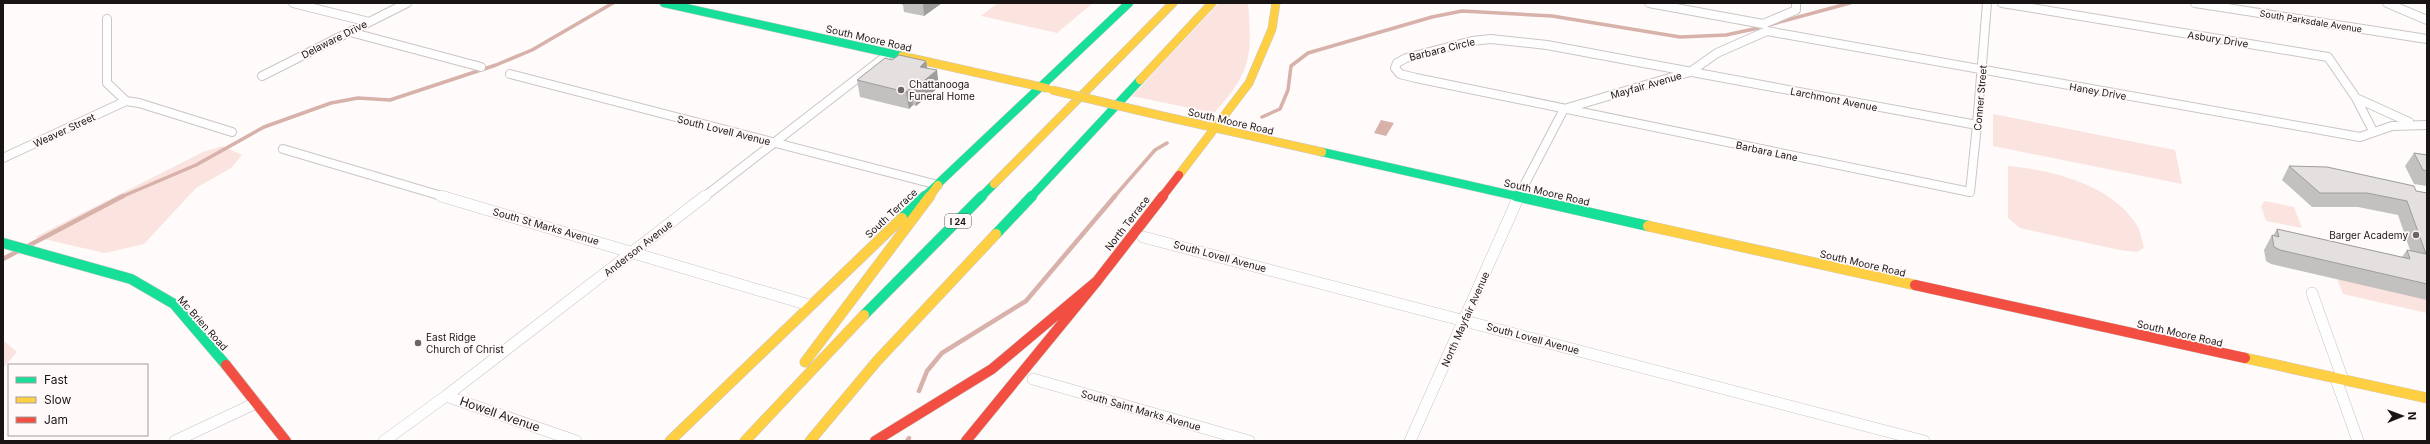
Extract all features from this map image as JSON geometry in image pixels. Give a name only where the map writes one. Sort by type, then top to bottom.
[{"type":"main road","name":"South Moore Road","points":[[664,3],[1039,86],[1214,128],[1518,197],[2427,398]]},
{"type":"main road","name":"South Terrace","points":[[670,441],[809,305],[938,185],[1039,86],[1129,3]]},
{"type":"main road","name":"I 24","points":[[745,441],[757,426],[836,344],[1065,114],[1131,44],[1174,3]]},
{"type":"main road","points":[[810,441],[877,361],[1212,3]]},
{"type":"main road","name":"North Terrace","points":[[966,441],[1097,281],[1249,83],[1260,61],[1272,29],[1276,3]]},
{"type":"main road","points":[[1131,44],[1132,32],[1142,20]]},
{"type":"main road","points":[[757,426],[938,185]]},
{"type":"main road","name":"Mc Brien Road","points":[[3,243],[130,279],[174,304],[286,441]]},
{"type":"main road","points":[[875,441],[992,369],[1097,281]]},
{"type":"street","points":[[293,3],[369,22]]},
{"type":"street","name":"Delaware Drive","points":[[262,76],[406,3]]},
{"type":"street","name":"Haney Drive","points":[[1649,3],[1765,28],[1983,70],[2360,137],[2373,131],[2409,122],[2427,125]]},
{"type":"street","name":"Mayfair Avenue","points":[[1564,109],[1690,72],[1702,61],[1796,10],[1796,3]]},
{"type":"street","name":"Conner Street","points":[[1970,192],[1983,70],[1987,3]]},
{"type":"street","name":"Asbury Drive","points":[[2002,3],[2328,57],[2356,98],[2373,131]]},
{"type":"street","name":"South Parksdale Avenue","points":[[2195,3],[2427,39]]},
{"type":"street","points":[[2387,3],[2427,20]]},
{"type":"street","points":[[107,19],[107,83],[126,101],[139,103],[232,132]]},
{"type":"street","points":[[350,32],[481,67]]},
{"type":"street","name":"Barbara Circle","points":[[1564,109],[1416,78],[1400,74],[1395,68],[1397,63],[1406,58],[1472,41],[1491,39],[1547,45],[1690,72]]},
{"type":"street","name":"Anderson Avenue","points":[[384,441],[446,396],[890,53]]},
{"type":"street","name":"Larchmont Avenue","points":[[1690,72],[1978,125]]},
{"type":"street","name":"South Lovell Avenue","points":[[510,74],[938,185]]},
{"type":"street","points":[[2356,98],[2409,122]]},
{"type":"street","name":"Weaver Street","points":[[3,158],[126,101]]},
{"type":"street","points":[[1518,197],[1564,109]]},
{"type":"street","name":"Barbara Lane","points":[[1564,109],[1970,192]]},
{"type":"street","name":"South St Marks Avenue","points":[[283,149],[809,305]]},
{"type":"street","name":"North Mayfair Avenue","points":[[1410,441],[1518,197]]},
{"type":"street","name":"South Lovell Avenue","points":[[1143,236],[1924,441]]},
{"type":"street","points":[[2312,293],[2340,379],[2358,441]]},
{"type":"street","name":"South Saint Marks Avenue","points":[[1033,379],[1249,441]]},
{"type":"street","name":"Howell Avenue","points":[[446,396],[576,441]]},
{"type":"street","points":[[175,441],[256,403]]},
{"type":"shaded area","points":[[998,3],[1093,3],[1057,33],[981,16]]},
{"type":"shaded area","points":[[1219,3],[1248,3],[1250,36],[1247,62],[1243,73],[1228,97],[1216,111],[1214,113],[1132,96]]},
{"type":"shaded area","points":[[1993,114],[2175,150],[2182,184],[1993,146]]},
{"type":"shaded area","points":[[1381,120],[1394,123],[1386,136],[1374,133]]},
{"type":"shaded area","points":[[223,146],[242,155],[231,168],[196,188],[144,244],[105,253],[35,237],[203,152]]},
{"type":"shaded area","points":[[2008,166],[2044,171],[2080,182],[2098,190],[2127,212],[2138,227],[2144,248],[2137,252],[2120,250],[2020,228],[2008,218]]},
{"type":"shaded area","points":[[2265,201],[2294,207],[2302,228],[2266,221],[2261,206]]},
{"type":"shaded area","points":[[2337,279],[2427,299],[2427,313],[2343,294]]},
{"type":"shaded area","points":[[3,340],[17,352],[3,368]]},
{"type":"building","points":[[899,55],[926,61],[920,67],[937,70],[914,89],[911,88],[906,92],[857,80],[885,58],[892,60]]},
{"type":"building","points":[[2414,153],[2427,155],[2427,171],[2423,170]]},
{"type":"building","points":[[2289,166],[2327,167],[2414,186],[2416,191],[2427,193],[2427,284],[2280,250],[2274,247],[2272,235],[2279,237],[2277,229],[2410,259],[2407,250],[2426,254],[2407,201],[2367,193],[2320,193]]},
{"type":"waterway","points":[[122,197],[196,165],[264,127],[331,103],[358,98],[390,100],[496,65],[532,50],[613,3]]},
{"type":"waterway","points":[[1769,25],[1850,3]]},
{"type":"waterway","points":[[1262,117],[1280,109],[1288,90],[1291,66],[1308,53],[1432,17],[1462,11],[1552,16],[1680,37],[1726,35],[1763,27]]},
{"type":"waterway","points":[[1114,197],[1155,150],[1167,143]]},
{"type":"waterway","points":[[919,391],[927,371],[942,353],[1026,301],[1115,196]]},
{"type":"waterway","points":[[3,259],[122,197]]},
{"type":"traffic: fast","points":[[664,3],[902,56]]},
{"type":"traffic: fast","points":[[902,218],[1129,3]]},
{"type":"traffic: fast","points":[[996,234],[1140,80]]},
{"type":"traffic: fast","points":[[1322,152],[1648,226]]},
{"type":"traffic: fast","points":[[864,315],[994,184]]},
{"type":"traffic: fast","points":[[3,243],[131,279],[174,304],[226,365]]},
{"type":"traffic: slow","points":[[994,184],[1173,3]]},
{"type":"traffic: slow","points":[[1140,80],[1212,3]]},
{"type":"traffic: slow","points":[[1179,175],[1249,83],[1272,29],[1276,3]]},
{"type":"traffic: slow","points":[[902,56],[1046,88]]},
{"type":"traffic: slow","points":[[1052,90],[1158,115]]},
{"type":"traffic: slow","points":[[1158,115],[1322,152]]},
{"type":"traffic: slow","points":[[805,362],[938,185]]},
{"type":"traffic: slow","points":[[670,441],[902,218]]},
{"type":"traffic: slow","points":[[1648,226],[1915,285]]},
{"type":"traffic: slow","points":[[810,441],[877,361],[996,234]]},
{"type":"traffic: slow","points":[[745,441],[864,315]]},
{"type":"traffic: slow","points":[[2245,358],[2427,398]]},
{"type":"traffic: jam","points":[[966,441],[1097,281],[1179,175]]},
{"type":"traffic: jam","points":[[875,441],[992,369],[1097,281]]},
{"type":"traffic: jam","points":[[1915,285],[2245,358]]},
{"type":"traffic: jam","points":[[226,365],[286,441]]},
{"type":"place","name":"Chattanooga Funeral Home","points":[[901,90]]},
{"type":"place","name":"Barger Academy","points":[[2416,235]]},
{"type":"place","name":"East Ridge Church of Christ","points":[[418,343]]}]
